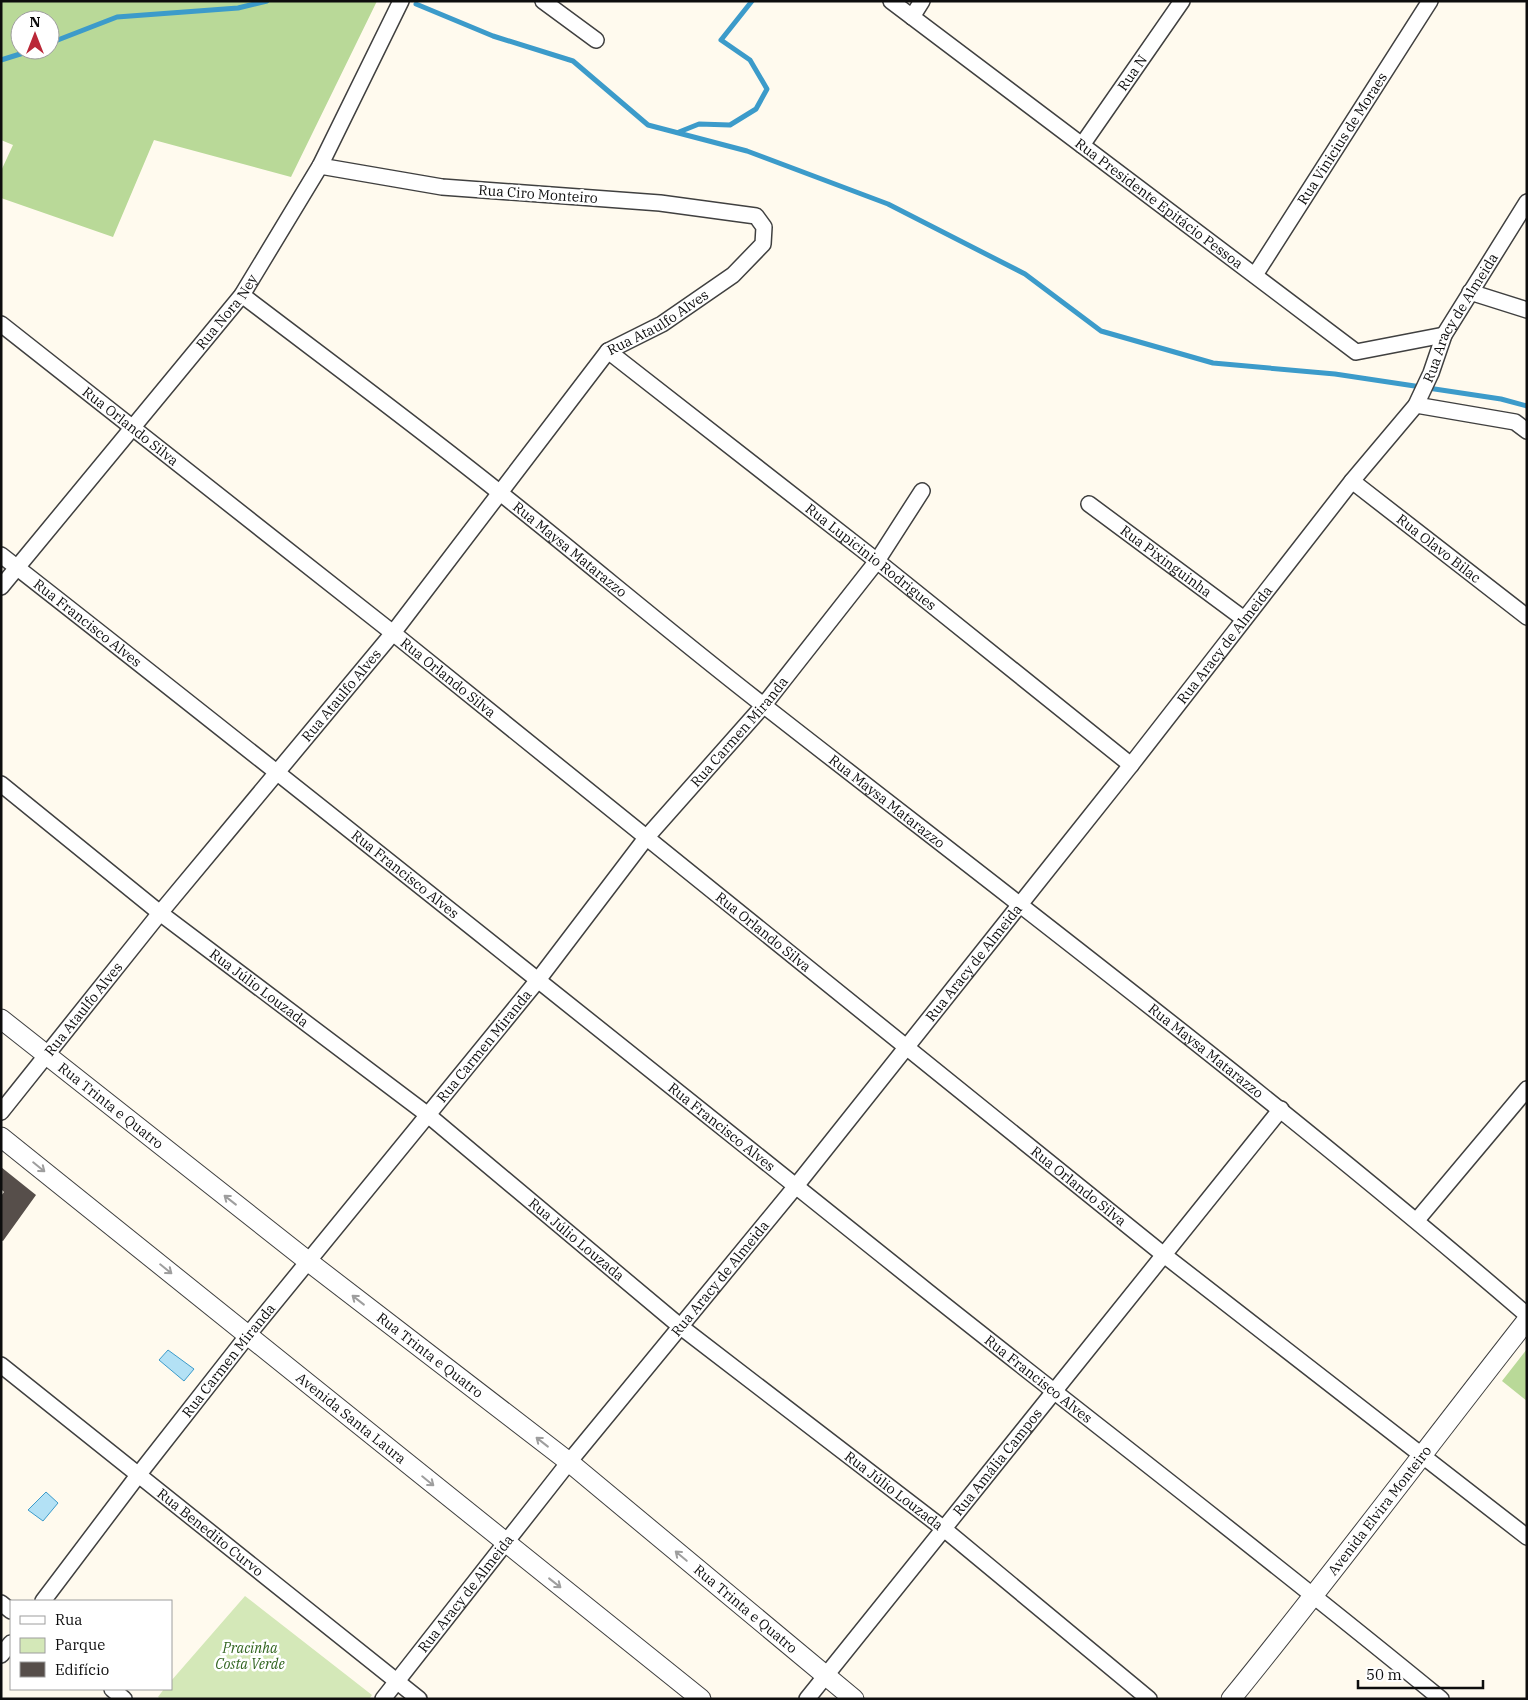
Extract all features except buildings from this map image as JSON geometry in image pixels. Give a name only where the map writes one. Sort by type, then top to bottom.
[{"type":"street","name":"Rua Nora Ney","points":[[1,587],[242,295],[320,166],[401,1]]},
{"type":"street","points":[[543,1],[596,40]]},
{"type":"street","name":"Rua Presidente Epitácio Pessoa","points":[[891,1],[1356,352],[1444,335]]},
{"type":"street","points":[[912,17],[922,1]]},
{"type":"street","name":"Rua N","points":[[1082,145],[1182,1]]},
{"type":"street","name":"Rua Vinicius de Moraes","points":[[1255,275],[1430,1]]},
{"type":"street","name":"Rua Ciro Monteiro","points":[[320,166],[442,187],[660,202],[756,216]]},
{"type":"street","name":"Rua Aracy de Almeida","points":[[383,1699],[504,1543],[796,1186],[1019,903],[1132,765],[1352,481],[1419,399],[1431,373],[1444,335],[1527,202]]},
{"type":"street","name":"Rua Ataulfo Alves","points":[[1,1112],[160,913],[393,633],[608,351],[662,324],[733,275],[763,244],[764,228],[756,216]]},
{"type":"street","points":[[1470,292],[1527,310]]},
{"type":"street","name":"Rua Maysa Matarazzo","points":[[242,295],[501,493],[763,706],[1019,903],[1281,1109],[1417,1220],[1527,1315]]},
{"type":"street","name":"Rua Orlando Silva","points":[[1,324],[393,633],[1164,1255],[1422,1453],[1527,1537]]},
{"type":"street","name":"Rua Lupicinio Rodrigues","points":[[608,351],[877,561],[1132,765]]},
{"type":"street","points":[[1419,399],[1515,422],[1527,431]]},
{"type":"street","name":"Rua Olavo Bilac","points":[[1352,481],[1527,617]]},
{"type":"street","name":"Rua Carmen Miranda","points":[[44,1600],[248,1335],[538,980],[646,838],[763,706],[877,561],[922,491]]},
{"type":"street","name":"Rua Pixinguinha","points":[[1089,504],[1244,619]]},
{"type":"street","name":"Rua Francisco Alves","points":[[1,555],[1054,1392],[1315,1596],[1441,1699]]},
{"type":"street","name":"Rua Júlio Louzada","points":[[1,784],[160,913],[428,1116],[681,1327],[944,1529],[1149,1699]]},
{"type":"street","name":"Rua Trinta e Quatro","points":[[1,1018],[309,1262],[569,1462],[825,1677],[854,1699]]},
{"type":"street","points":[[1417,1220],[1527,1089]]},
{"type":"street","name":"Rua Amália Campos","points":[[807,1699],[1281,1109]]},
{"type":"street","name":"Avenida Santa Laura","points":[[1,1137],[504,1543],[701,1699]]},
{"type":"street","name":"Avenida Elvira Monteiro","points":[[1231,1699],[1315,1596],[1422,1453],[1527,1320]]},
{"type":"street","name":"Rua Benedito Curvo","points":[[1,1365],[419,1699]]},
{"type":"street","points":[[1,1656],[10,1644]]},
{"type":"street","points":[[113,1690],[124,1699]]},
{"type":"green space","points":[[1,1],[377,1],[291,177],[154,140],[113,237],[1,198],[1,171],[13,145],[1,140]]},
{"type":"green space","points":[[1527,1349],[1527,1401],[1502,1381]]},
{"type":"green space","name":"Pracinha Costa Verde","points":[[245,1596],[372,1695],[369,1699],[160,1699],[158,1697],[163,1690],[172,1690],[172,1680]]},
{"type":"water","points":[[168,1350],[194,1369],[184,1381],[159,1360]]},
{"type":"water","points":[[46,1492],[58,1503],[43,1521],[28,1510]]},
{"type":"waterway","points":[[60,39],[117,17],[238,8],[267,1]]},
{"type":"waterway","points":[[679,132],[699,124],[730,125],[756,109],[767,89],[750,60],[721,40],[752,1]]},
{"type":"waterway","points":[[416,4],[493,36],[573,61],[648,125],[747,151],[888,204],[1025,274],[1101,331],[1213,363],[1335,374],[1501,399],[1527,406]]},
{"type":"waterway","points":[[1,60],[10,57]]}]
